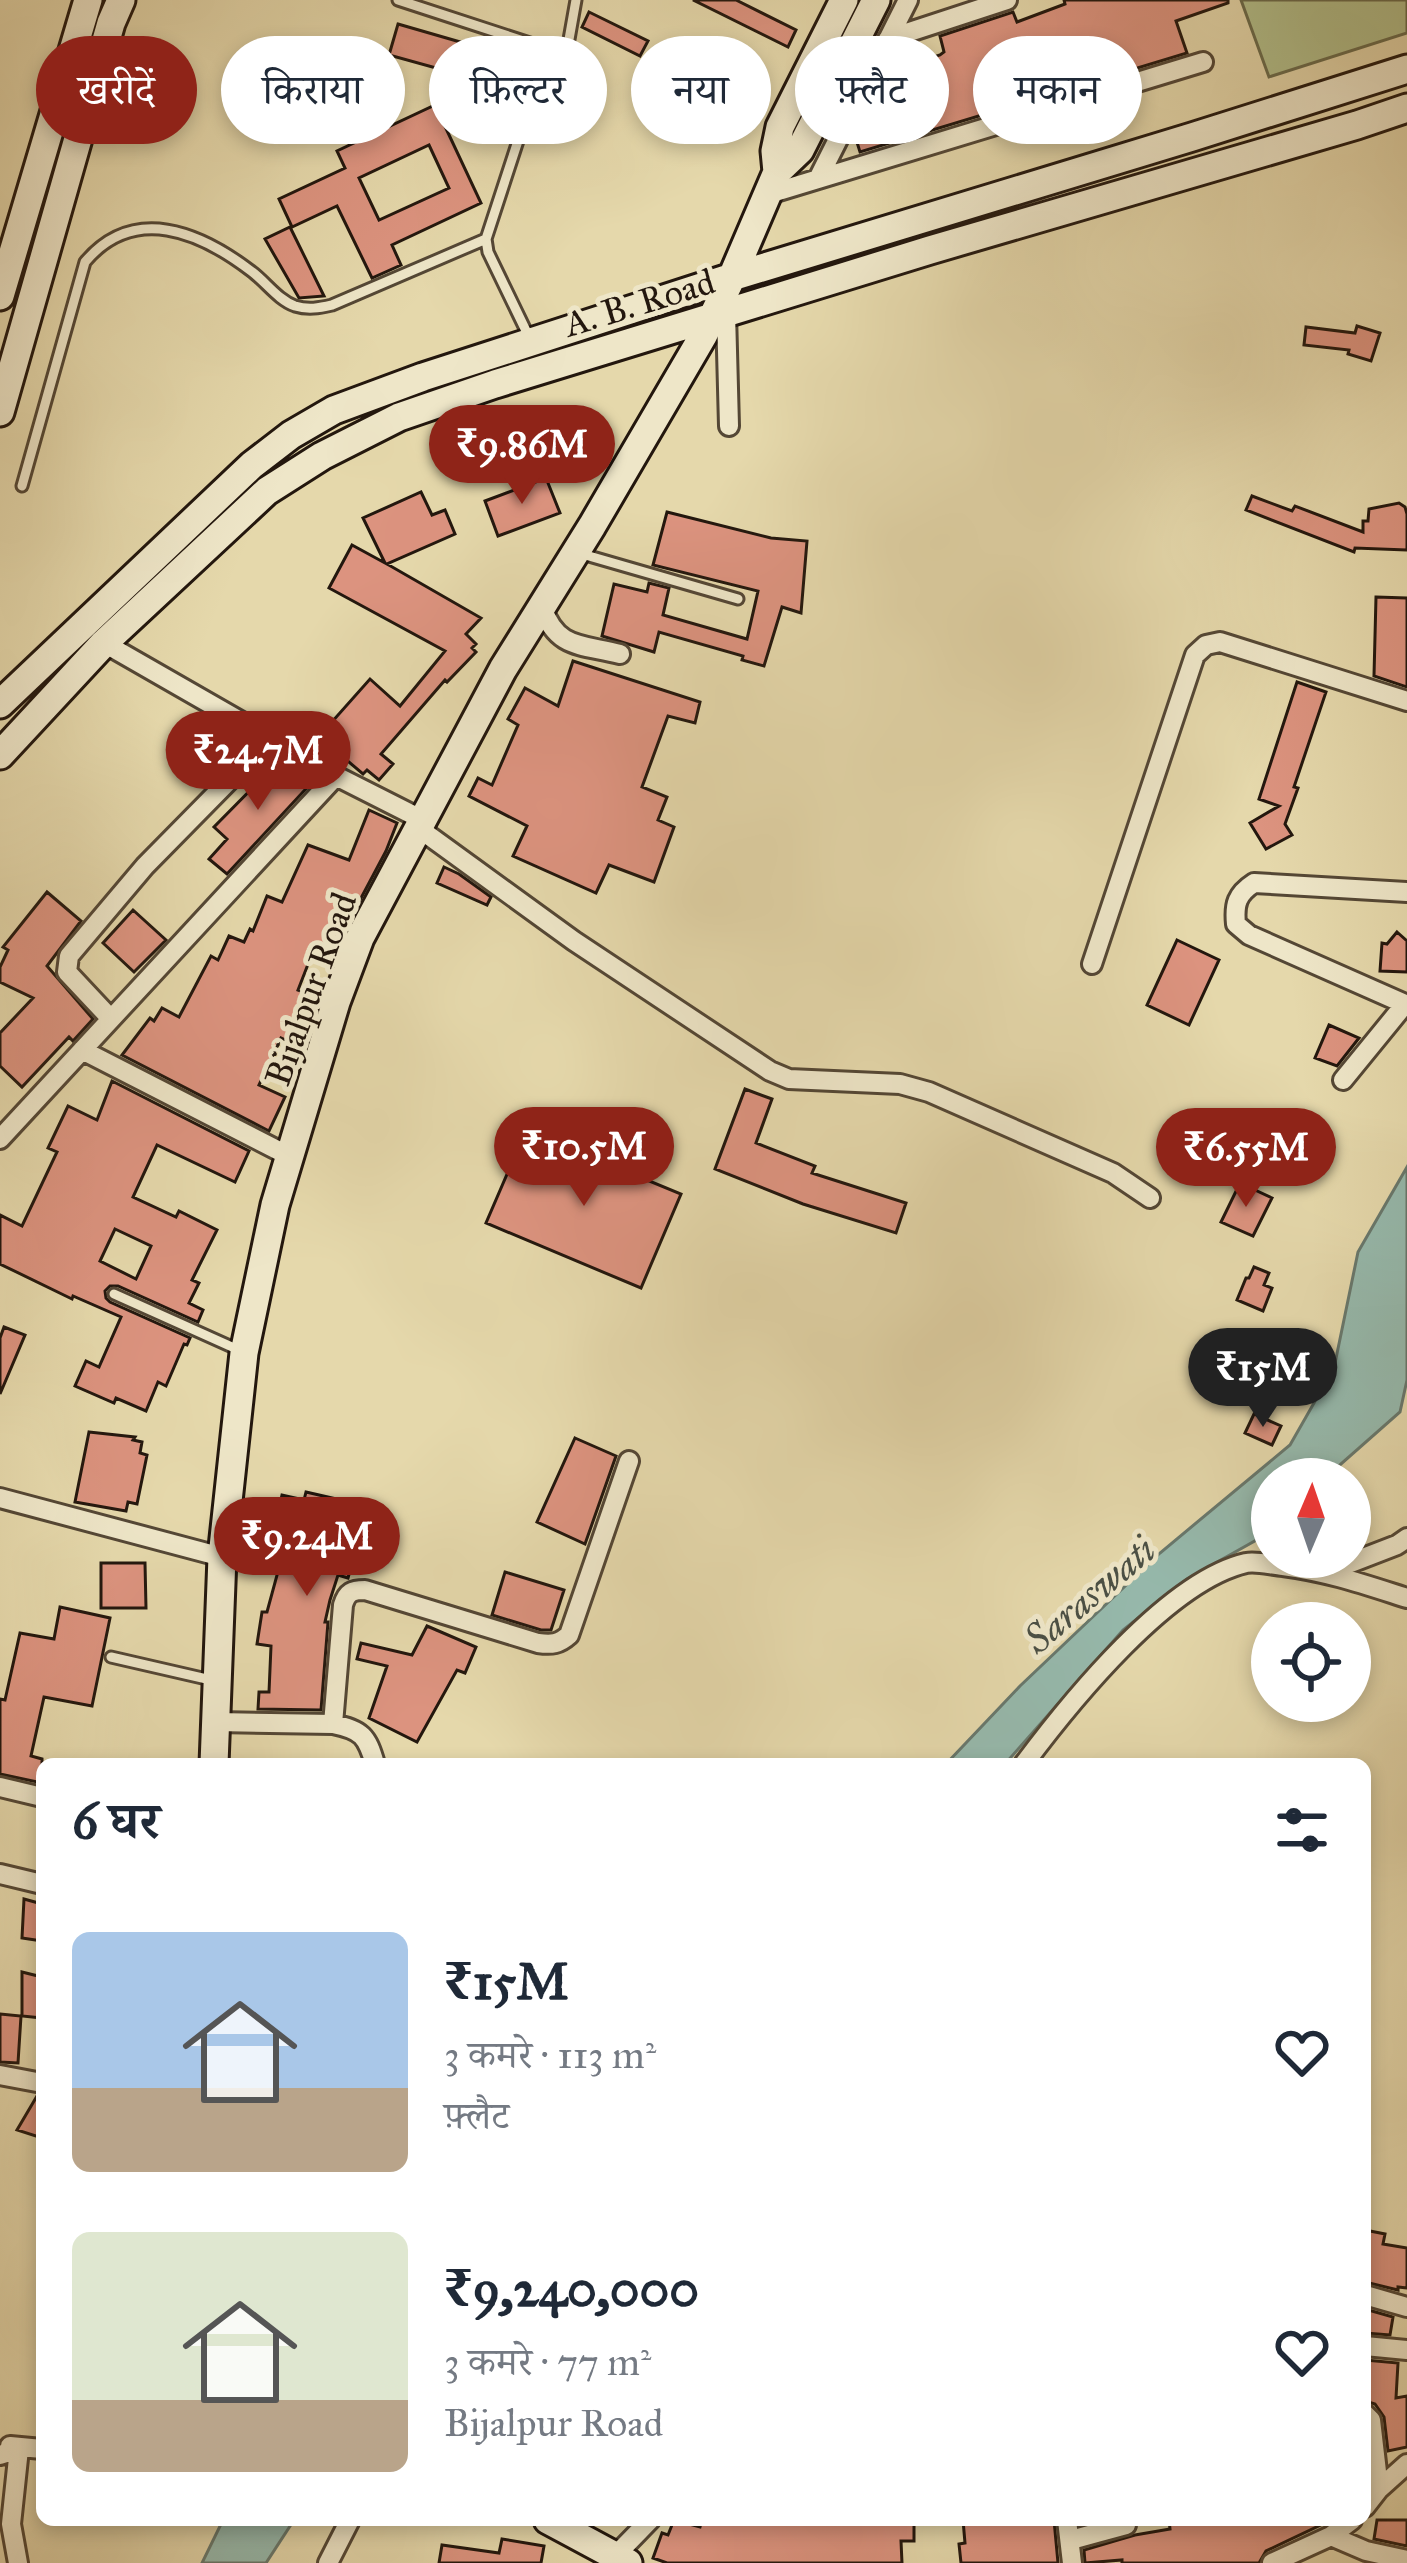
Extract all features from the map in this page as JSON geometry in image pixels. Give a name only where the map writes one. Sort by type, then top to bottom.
[{"type":"main road","points":[[0,296],[88,0]]},
{"type":"main road","points":[[0,412],[121,0]]},
{"type":"main road","points":[[773,183],[780,127],[844,0]]},
{"type":"main road","points":[[773,183],[800,150],[876,0]]},
{"type":"main road","name":"A. B. Road","points":[[0,704],[252,465],[334,410],[732,277],[1407,69]]},
{"type":"main road","name":"A. B. Road","points":[[0,755],[104,643],[267,491],[322,456],[399,417],[719,315],[1407,108]]},
{"type":"main road","name":"Bijalpur Road","points":[[214,1758],[222,1557],[244,1353],[275,1205],[336,1002],[352,959],[503,669],[719,315],[773,183]]},
{"type":"main road","points":[[559,2526],[622,2559]]},
{"type":"street","points":[[890,36],[908,0]]},
{"type":"street","points":[[897,36],[1007,0]]},
{"type":"street","points":[[773,183],[818,179],[1203,62]]},
{"type":"street","points":[[818,179],[836,144]]},
{"type":"street","points":[[719,315],[729,426]]},
{"type":"street","points":[[542,607],[559,638],[620,654]]},
{"type":"street","points":[[1092,964],[1195,655],[1206,644],[1220,642],[1407,701]]},
{"type":"street","points":[[104,643],[420,824],[574,941],[770,1071],[789,1079],[900,1084],[929,1092],[1113,1173],[1150,1198]]},
{"type":"street","points":[[111,1019],[67,972],[69,956],[145,866],[271,738]]},
{"type":"street","points":[[0,1139],[336,776]]},
{"type":"street","points":[[1343,1080],[1406,1003],[1249,935],[1236,924],[1234,905],[1254,883],[1407,892]]},
{"type":"street","points":[[82,1050],[290,1156]]},
{"type":"street","points":[[333,1724],[344,1604],[346,1595],[354,1590],[538,1643],[560,1642],[569,1634],[629,1461]]},
{"type":"street","points":[[0,1498],[222,1557]]},
{"type":"street","points":[[1371,1555],[1407,1538]]},
{"type":"street","points":[[1028,1758],[1065,1709],[1145,1626],[1204,1580],[1251,1562]]},
{"type":"street","points":[[1345,1578],[1407,1598]]},
{"type":"street","points":[[215,1722],[351,1728],[363,1735],[373,1758]]},
{"type":"street","points":[[0,1787],[36,1796]]},
{"type":"street","points":[[0,1874],[36,1883]]},
{"type":"street","points":[[0,2075],[36,2082]]},
{"type":"street","points":[[1371,2297],[1407,2307]]},
{"type":"street","points":[[1371,2347],[1407,2350]]},
{"type":"street","points":[[1371,2420],[1379,2489]]},
{"type":"street","points":[[6,2449],[18,2563]]},
{"type":"street","points":[[1371,2499],[1407,2464]]},
{"type":"street","points":[[328,2563],[347,2526]]},
{"type":"street","points":[[622,2559],[646,2526]]},
{"type":"street","points":[[1072,2563],[1069,2530],[1115,2526]]},
{"type":"street","points":[[1272,2563],[1344,2526]]},
{"type":"street","points":[[1331,2536],[1366,2551],[1407,2560]]},
{"type":"lane","points":[[398,0],[508,36]]},
{"type":"lane","points":[[570,36],[576,0]]},
{"type":"lane","points":[[517,144],[486,238],[488,252],[532,341]]},
{"type":"lane","points":[[22,486],[85,262],[99,246],[121,234],[171,230],[197,238],[254,273],[286,302],[313,309],[486,238]]},
{"type":"lane","points":[[575,552],[738,599]]},
{"type":"lane","points":[[114,1294],[244,1353]]},
{"type":"lane","points":[[111,1657],[217,1681]]},
{"type":"green space","points":[[1241,0],[1407,0],[1407,33],[1269,77]]},
{"type":"shaded area","points":[[1407,1167],[1407,1380],[1400,1412],[1348,1458],[1274,1458],[1290,1445],[1334,1368],[1358,1252]]},
{"type":"shaded area","points":[[1251,1477],[1251,1543],[1187,1579],[1123,1630],[1010,1758],[952,1758],[1020,1686],[1160,1553]]},
{"type":"shaded area","points":[[220,2526],[290,2526],[266,2563],[202,2563]]},
{"type":"building","points":[[693,0],[736,0],[796,30],[788,47]]},
{"type":"building","points":[[1064,0],[1228,0],[1176,21],[1187,53],[1142,67],[1142,36],[973,36],[973,118],[949,125],[949,36],[940,36],[1013,12],[1017,22],[1065,4]]},
{"type":"building","points":[[589,12],[638,36],[631,36],[631,52],[582,27]]},
{"type":"building","points":[[398,24],[440,36],[429,36],[429,66],[405,59],[405,36],[395,36]]},
{"type":"building","points":[[429,108],[429,144],[453,144],[481,203],[392,245],[401,265],[372,278],[337,206],[292,227],[279,199],[345,168],[337,151],[352,144],[405,144],[405,119]],"holes":[[[429,145],[449,188],[379,220],[359,178]]]},
{"type":"building","points":[[858,144],[886,144],[860,152]]},
{"type":"building","points":[[290,227],[324,296],[299,298],[265,239]]},
{"type":"building","points":[[1357,326],[1380,333],[1371,361],[1348,354],[1349,350],[1304,345],[1306,327],[1355,333]]},
{"type":"building","points":[[546,478],[560,513],[498,536],[485,501]]},
{"type":"building","points":[[421,492],[432,515],[445,510],[455,534],[387,564],[481,618],[466,634],[476,644],[472,648],[476,652],[445,680],[381,754],[393,764],[379,780],[343,757],[335,760],[314,742],[370,679],[400,706],[445,651],[329,588],[352,545],[385,563],[363,518]]},
{"type":"building","points":[[1252,496],[1292,511],[1295,506],[1363,532],[1369,509],[1399,503],[1407,514],[1407,550],[1355,548],[1354,552],[1246,510]]},
{"type":"building","points":[[667,512],[771,538],[807,541],[801,613],[782,607],[764,666],[659,632],[654,652],[602,636],[614,584],[647,592],[649,583],[669,588],[663,615],[747,639],[758,591],[653,565]]},
{"type":"building","points":[[1376,597],[1407,598],[1407,687],[1374,676]]},
{"type":"building","points":[[573,661],[700,702],[695,723],[668,716],[642,787],[667,797],[658,820],[674,827],[654,882],[609,865],[596,893],[513,856],[527,826],[469,796],[478,778],[492,785],[518,725],[508,719],[525,688],[558,706]]},
{"type":"building","points":[[1297,682],[1326,692],[1285,824],[1292,835],[1266,849],[1250,823],[1279,806],[1259,799]]},
{"type":"building","points":[[280,760],[315,779],[227,874],[209,859],[227,839],[214,827]]},
{"type":"building","points":[[369,810],[397,823],[332,962],[312,954],[298,990],[312,995],[292,1043],[281,1038],[259,1085],[285,1097],[269,1131],[122,1055],[162,1008],[179,1017],[211,956],[218,960],[229,936],[244,942],[267,896],[282,902],[308,845],[349,860]]},
{"type":"building","points":[[444,867],[491,897],[487,905],[437,883]]},
{"type":"building","points":[[47,892],[81,921],[47,966],[93,1019],[73,1041],[69,1037],[22,1087],[0,1066],[0,1033],[33,998],[0,982],[0,967],[8,950],[3,947]]},
{"type":"building","points":[[133,910],[166,940],[134,972],[103,943]]},
{"type":"building","points":[[1397,932],[1407,941],[1407,972],[1380,971],[1382,943],[1387,944]]},
{"type":"building","points":[[1177,940],[1219,960],[1189,1025],[1147,1005]]},
{"type":"building","points":[[1329,1025],[1359,1038],[1337,1066],[1315,1058]]},
{"type":"building","points":[[112,1081],[249,1151],[235,1182],[157,1145],[133,1197],[176,1217],[179,1211],[217,1230],[192,1280],[199,1283],[189,1303],[203,1310],[198,1322],[118,1286],[105,1291],[110,1302],[190,1338],[166,1386],[158,1382],[146,1411],[75,1386],[86,1361],[99,1367],[121,1317],[0,1264],[0,1215],[22,1226],[57,1152],[48,1148],[68,1106],[97,1120]],"holes":[[[115,1229],[151,1246],[136,1279],[100,1261]]]},
{"type":"building","points":[[745,1089],[772,1099],[756,1143],[815,1166],[812,1173],[906,1203],[896,1233],[803,1204],[715,1169]]},
{"type":"building","points":[[526,1130],[681,1194],[641,1288],[486,1223]]},
{"type":"building","points":[[1240,1183],[1272,1198],[1253,1236],[1221,1222]]},
{"type":"building","points":[[1254,1267],[1269,1273],[1264,1285],[1272,1288],[1263,1311],[1237,1300]]},
{"type":"building","points":[[4,1327],[25,1335],[0,1394],[0,1338]]},
{"type":"building","points":[[1254,1414],[1281,1426],[1272,1445],[1245,1433]]},
{"type":"building","points":[[89,1432],[135,1437],[133,1440],[142,1442],[140,1453],[147,1455],[137,1504],[128,1502],[126,1511],[75,1502]]},
{"type":"building","points":[[575,1438],[616,1456],[585,1544],[537,1522]]},
{"type":"building","points":[[306,1492],[358,1504],[354,1525],[369,1529],[361,1558],[354,1556],[348,1578],[338,1575],[330,1600],[321,1710],[258,1709],[259,1692],[269,1692],[271,1646],[257,1644],[262,1612],[267,1612],[280,1564],[291,1567],[302,1527],[276,1522],[282,1495],[304,1500]]},
{"type":"building","points":[[101,1563],[145,1563],[146,1608],[101,1608]]},
{"type":"building","points":[[505,1572],[564,1590],[551,1630],[492,1615]]},
{"type":"building","points":[[60,1607],[110,1618],[92,1706],[44,1697],[31,1756],[38,1758],[36,1782],[0,1774],[0,1699],[5,1700],[20,1633],[54,1639]]},
{"type":"building","points":[[427,1626],[476,1647],[465,1673],[457,1670],[417,1742],[369,1718],[387,1666],[357,1659],[361,1643],[412,1655]]},
{"type":"building","points":[[24,1899],[36,1902],[36,1940],[22,1938]]},
{"type":"building","points":[[22,1972],[36,1976],[36,2017],[22,2016]]},
{"type":"building","points":[[0,2014],[21,2016],[18,2063],[0,2062]]},
{"type":"building","points":[[36,2098],[36,2136],[17,2130]]},
{"type":"building","points":[[1371,2231],[1385,2234],[1383,2244],[1407,2248],[1407,2288],[1371,2283]]},
{"type":"building","points":[[1371,2311],[1393,2317],[1390,2335],[1371,2333]]},
{"type":"building","points":[[1371,2361],[1398,2363],[1396,2398],[1407,2396],[1407,2447],[1388,2451],[1384,2417],[1371,2403]]},
{"type":"building","points":[[1377,2520],[1407,2520],[1407,2546],[1374,2539]]},
{"type":"building","points":[[672,2526],[914,2526],[914,2541],[901,2541],[902,2563],[667,2563],[653,2558],[662,2533],[668,2535]]},
{"type":"building","points":[[964,2526],[1055,2526],[1058,2563],[961,2563],[959,2544],[965,2543]]},
{"type":"building","points":[[1318,2526],[1266,2551],[1259,2563],[1085,2563],[1084,2550],[1170,2529]]},
{"type":"building","points":[[502,2539],[544,2546],[541,2563],[439,2563],[442,2545],[499,2553]]},
{"type":"water label","name":"Saraswati","points":[[1089,1594]]}]
